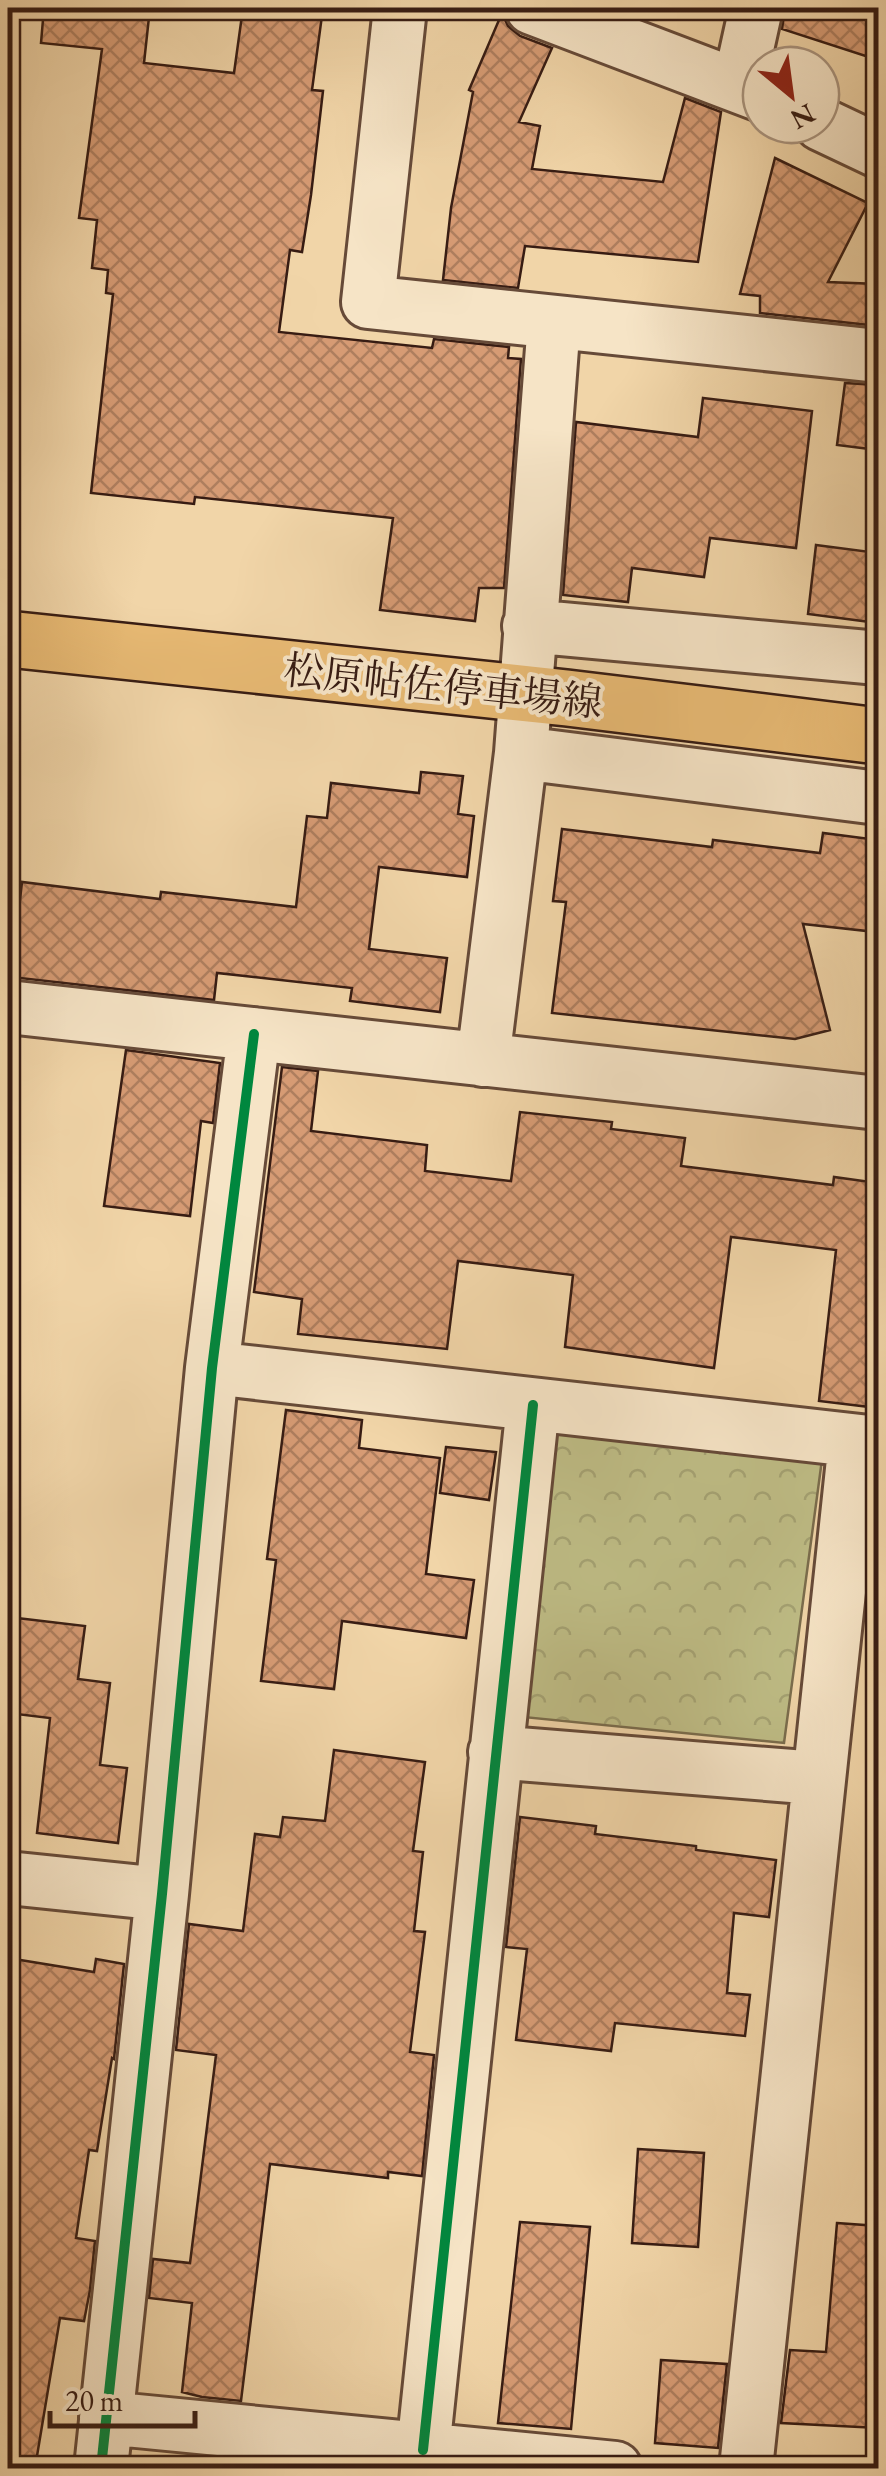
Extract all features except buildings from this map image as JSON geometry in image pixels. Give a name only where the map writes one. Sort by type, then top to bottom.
[{"type":"main road","name":"松原帖佐停車場線","points":[[8,639],[878,736]]},
{"type":"street","points":[[400,8],[368,302],[878,356]]},
{"type":"street","points":[[532,8],[741,87]]},
{"type":"street","points":[[753,45],[756,8]]},
{"type":"street","points":[[841,134],[878,152]]},
{"type":"street","points":[[483,1060],[521,753],[545,696],[529,626],[554,322]]},
{"type":"street","points":[[529,626],[878,658]]},
{"type":"street","points":[[521,753],[878,798]]},
{"type":"street","points":[[8,1007],[878,1103]]},
{"type":"street","points":[[254,1034],[212,1368],[104,2443],[422,2450],[615,2468]]},
{"type":"street","points":[[212,1368],[866,1442],[817,1778],[746,2468]]},
{"type":"street","points":[[422,2450],[534,1404]]},
{"type":"street","points":[[496,1752],[817,1778]]},
{"type":"street","points":[[8,1878],[162,1894]]},
{"type":"green space","points":[[550,1426],[823,1452],[784,1743],[513,1716]]},
{"type":"cycle path","points":[[101,2468],[162,1894],[212,1368],[254,1034]]},
{"type":"cycle path","points":[[423,2450],[533,1405]]}]
